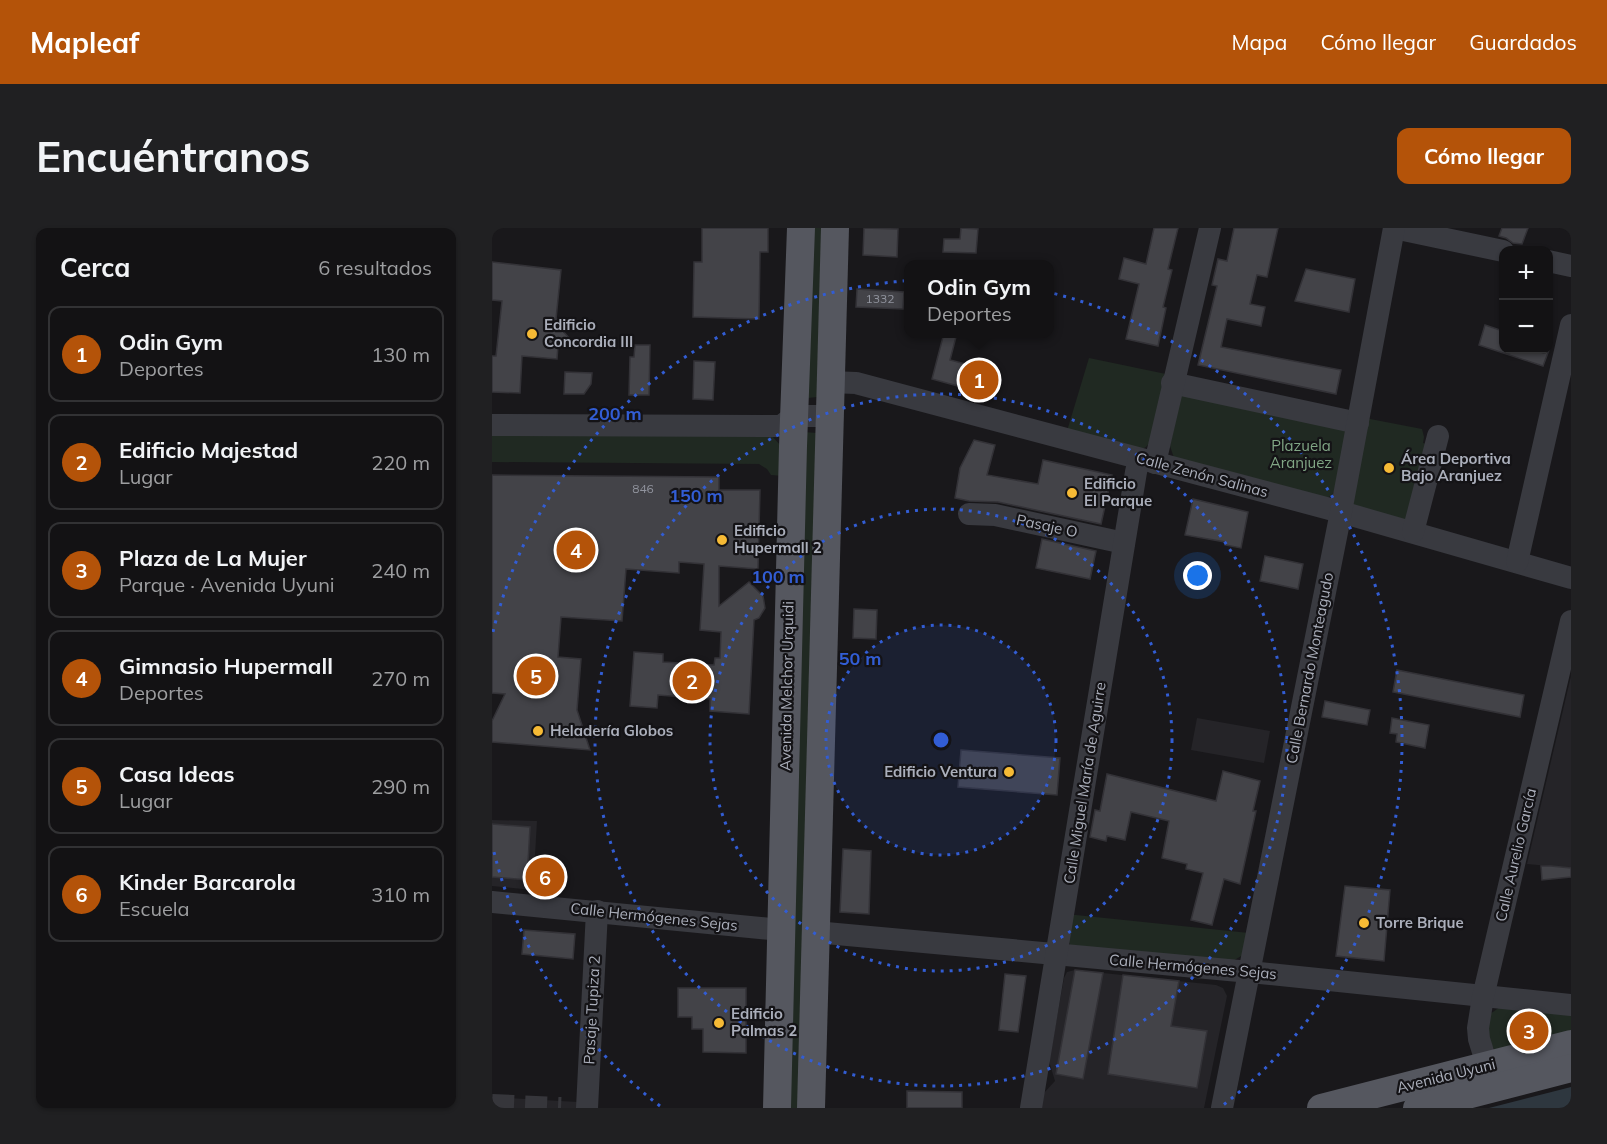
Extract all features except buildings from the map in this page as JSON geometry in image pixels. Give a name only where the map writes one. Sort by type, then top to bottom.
[{"type":"main road","name":"Avenida Melchor Urquidi","points":[[777,1108],[794,416],[801,228]]},
{"type":"main road","points":[[811,1108],[835,228]]},
{"type":"main road","name":"Avenida Uyuni","points":[[1417,1108],[1571,1044]]},
{"type":"main road","name":"Avenida Uyuni","points":[[1321,1108],[1490,1077],[1571,1068]]},
{"type":"street","name":"Calle Miguel María de Aguirre","points":[[1031,1108],[1124,543],[1147,461],[1173,383],[1210,228]]},
{"type":"street","points":[[1394,228],[1499,250]]},
{"type":"street","name":"Calle Bernardo Monteagudo","points":[[1222,1108],[1341,512],[1394,228]]},
{"type":"street","points":[[1553,262],[1571,266]]},
{"type":"street","points":[[1517,562],[1571,325]]},
{"type":"street","name":"Calle Zenón Salinas","points":[[830,382],[856,383],[1341,512],[1571,578]]},
{"type":"street","points":[[1173,383],[1358,423]]},
{"type":"street","points":[[492,424],[780,426],[794,416],[829,416]]},
{"type":"street","points":[[1413,532],[1438,436]]},
{"type":"street","name":"Pasaje O","points":[[969,514],[995,515],[1124,543]]},
{"type":"street","name":"Calle Aurelio García","points":[[1490,1077],[1478,1028],[1483,997],[1571,621]]},
{"type":"street","name":"Calle Hermógenes Sejas","points":[[492,902],[781,930]]},
{"type":"street","name":"Pasaje Tupiza 2","points":[[587,1108],[597,911]]},
{"type":"street","name":"Calle Hermógenes Sejas","points":[[815,932],[1250,972],[1571,1005]]},
{"type":"shaded area","points":[[1571,676],[1571,868],[1527,864]]},
{"type":"shaded area","points":[[1197,718],[1270,731],[1264,763],[1191,750]]},
{"type":"shaded area","points":[[492,820],[537,821],[533,890],[492,886]]},
{"type":"shaded area","points":[[1075,970],[1216,985],[1223,988],[1227,996],[1204,1108],[1041,1108],[1044,1093],[1055,1081],[1049,1061],[1064,978],[1067,972]]},
{"type":"shaded area","points":[[1571,1087],[1571,1108],[1489,1108]]},
{"type":"shaded area","points":[[492,1097],[578,1102],[577,1108],[492,1108]]},
{"type":"green space","points":[[809,228],[824,228],[817,397],[808,398]]},
{"type":"green space","points":[[1089,358],[1166,374],[1151,441],[1146,447],[1140,450],[1067,431]]},
{"type":"green space","name":"Plazuela Aranjuez","points":[[1182,390],[1349,426],[1332,495],[1325,499],[1174,458],[1170,446]]},
{"type":"green space","name":"Área Deportiva Bajo Aranjuez","points":[[1365,418],[1422,429],[1423,443],[1430,445],[1409,522],[1352,505]]},
{"type":"green space","points":[[803,432],[818,433],[802,1108],[787,1108]]},
{"type":"green space","points":[[492,436],[772,436],[781,446],[783,476],[771,475],[759,464],[492,462]]},
{"type":"green space","points":[[1071,915],[1249,933],[1243,955],[1231,962],[1070,945],[1068,937]]},
{"type":"green space","points":[[1500,1007],[1571,1011],[1571,1035],[1506,1052],[1494,1049],[1487,1039],[1490,1014]]},
{"type":"tunnel","points":[[492,1105],[561,1108]]},
{"type":"place","name":"Edificio Concordia III","points":[[532,334]]},
{"type":"place","name":"Odin Gym","points":[[979,380]]},
{"type":"place","name":"Área Deportiva Bajo Aranjuez","points":[[1389,468]]},
{"type":"place","name":"Edificio El Parque","points":[[1072,493]]},
{"type":"place","name":"Edificio Hupermall 2","points":[[722,540]]},
{"type":"place","name":"Gimnasio Hupermall","points":[[576,550]]},
{"type":"place","name":"Casa Ideas","points":[[536,676]]},
{"type":"place","name":"Edificio Majestad","points":[[692,681]]},
{"type":"place","name":"Heladería Globos","points":[[538,731]]},
{"type":"place","name":"Edificio Ventura","points":[[1009,772]]},
{"type":"place","name":"Kinder Barcarola","points":[[545,877]]},
{"type":"place","name":"Torre Brique","points":[[1364,923]]},
{"type":"place","name":"Edificio Palmas 2","points":[[719,1023]]},
{"type":"place","name":"Plaza de La Mujer","points":[[1529,1031]]}]
